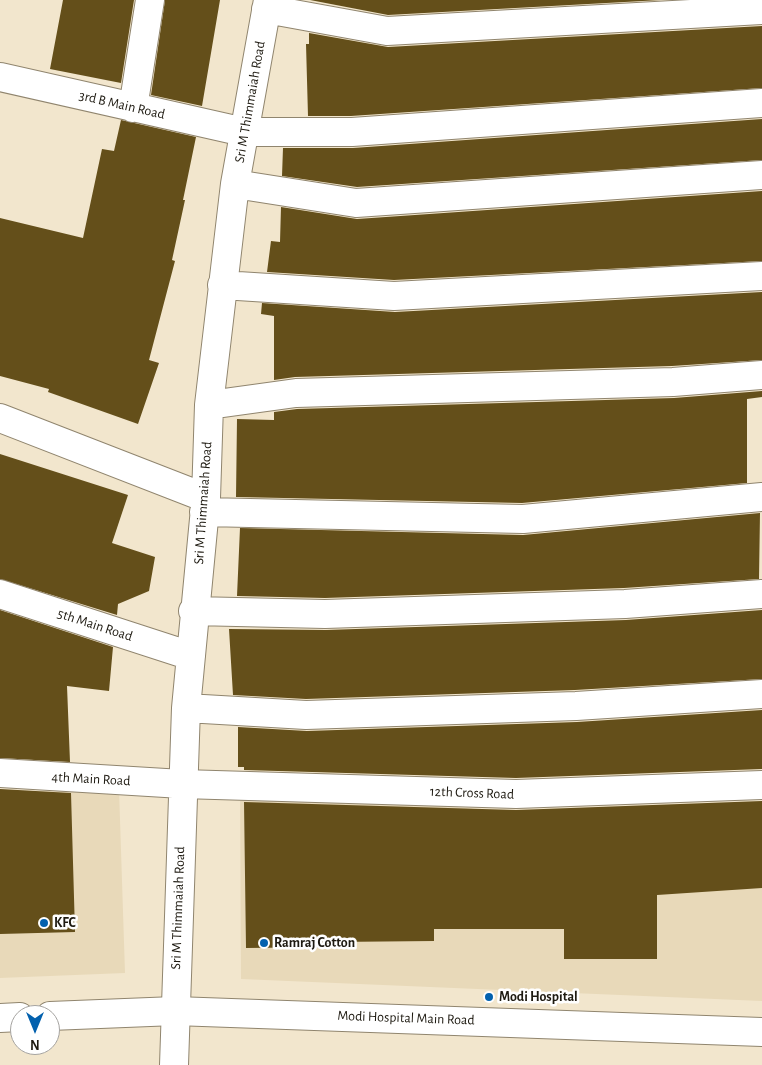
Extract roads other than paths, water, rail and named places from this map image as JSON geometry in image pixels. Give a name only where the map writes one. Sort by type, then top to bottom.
[{"type":"street","points":[[133,108],[150,0]]},
{"type":"street","points":[[267,5],[387,31],[762,10]]},
{"type":"street","name":"Sri M Thimmaiah Road","points":[[175,1011],[186,708],[193,611],[205,505],[209,405],[235,184],[267,5]]},
{"type":"street","name":"3rd B Main Road","points":[[0,77],[244,132],[352,132],[762,104]]},
{"type":"street","points":[[235,184],[356,203],[762,175]]},
{"type":"street","points":[[222,285],[394,296],[762,276]]},
{"type":"street","points":[[209,405],[296,393],[673,382],[762,375]]},
{"type":"street","points":[[0,418],[205,505],[523,519],[762,497]]},
{"type":"street","name":"5th Main Road","points":[[0,594],[191,656]]},
{"type":"street","points":[[193,611],[336,614],[625,604],[762,594]]},
{"type":"street","points":[[186,708],[306,715],[576,706],[762,694]]},
{"type":"street","name":"4th Main Road","points":[[0,773],[182,784]]},
{"type":"street","name":"12th Cross Road","points":[[182,784],[516,794],[762,785]]},
{"type":"street","points":[[174,1065],[175,1011]]},
{"type":"street","name":"Modi Hospital Main Road","points":[[60,1016],[175,1011],[762,1032]]},
{"type":"place","name":"KFC","points":[[44,923]]},
{"type":"place","name":"Ramraj Cotton","points":[[264,943]]},
{"type":"place","name":"Modi Hospital","points":[[489,997]]}]
